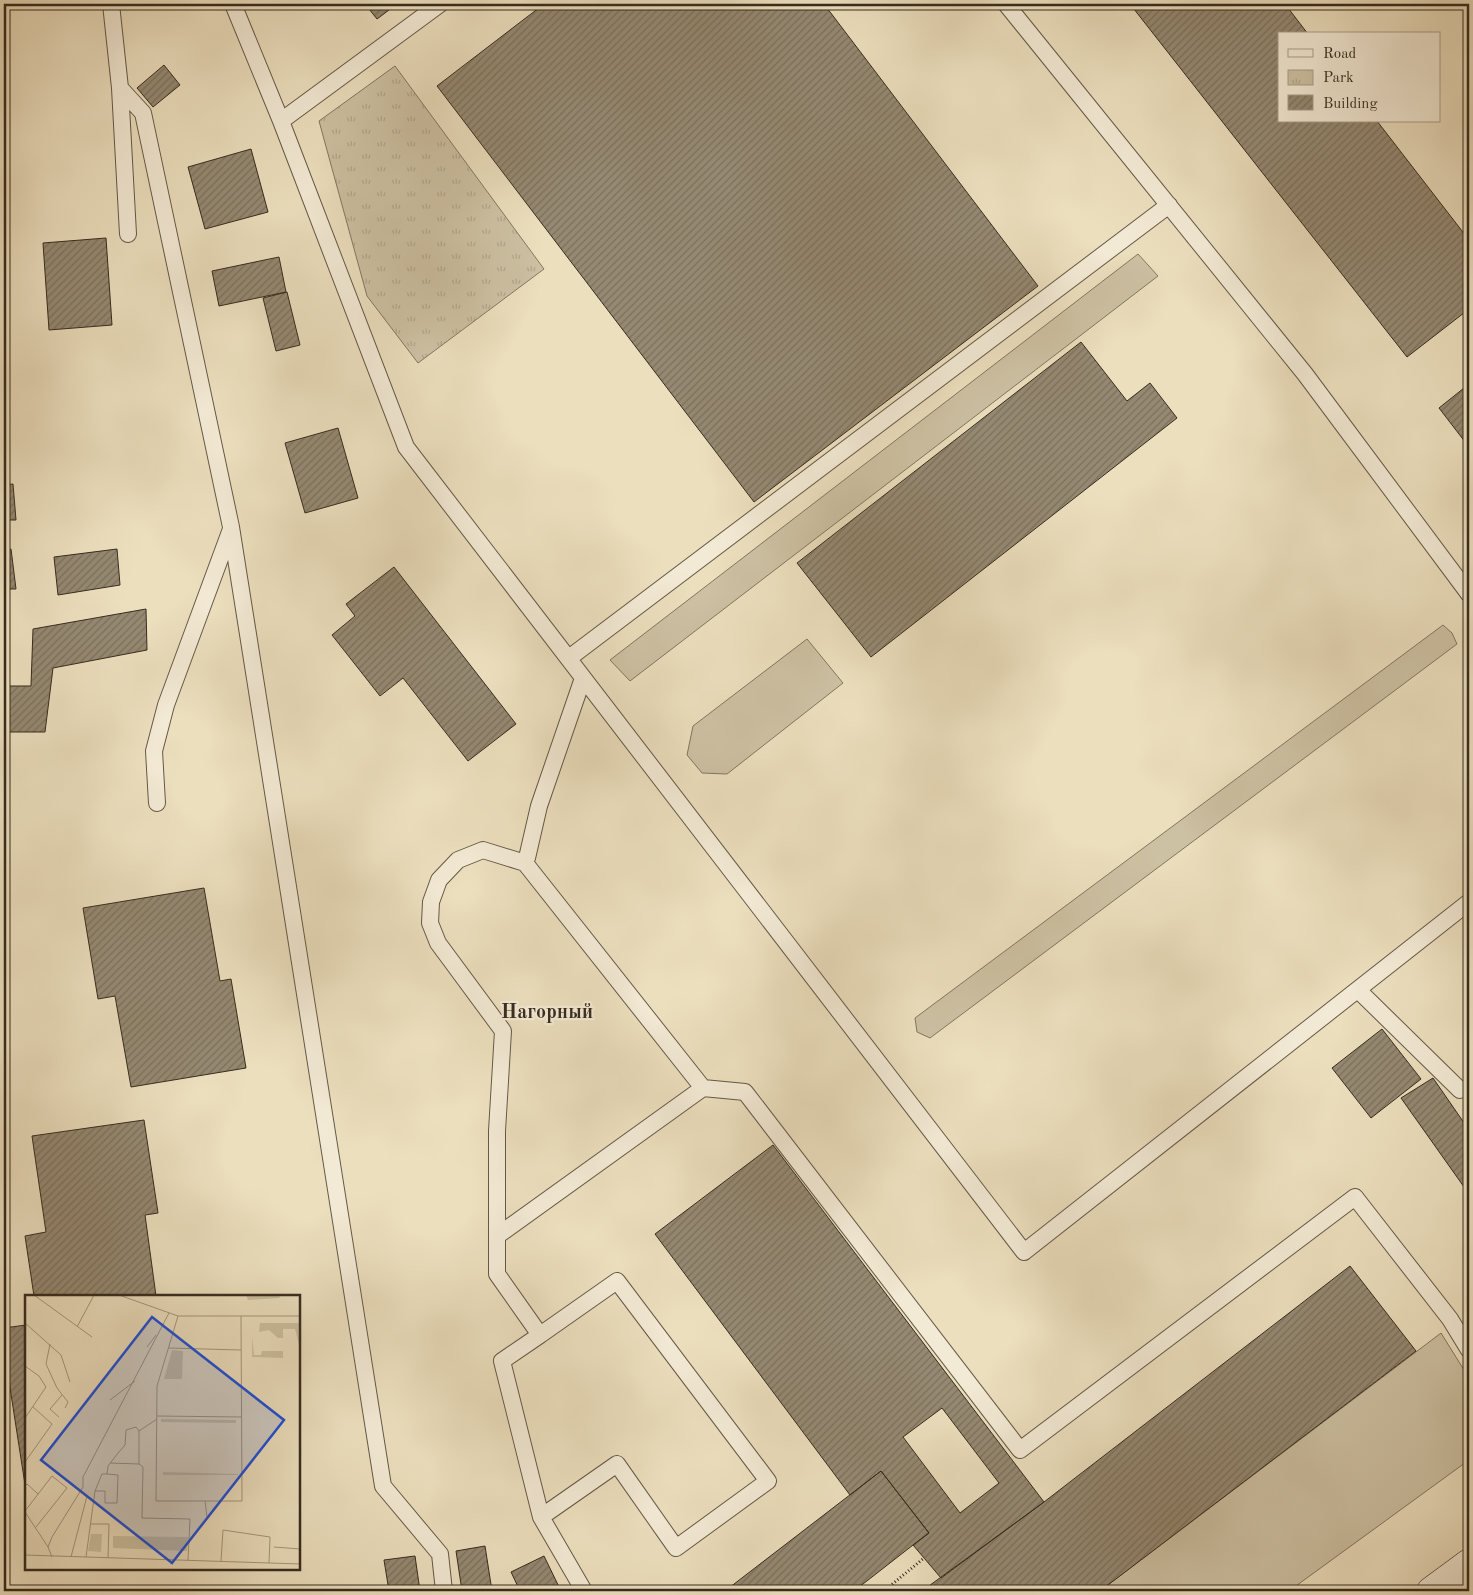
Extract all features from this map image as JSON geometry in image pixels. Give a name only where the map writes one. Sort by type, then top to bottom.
[{"type":"street","points":[[1432,1591],[1469,1563]]},
{"type":"lane","points":[[111,4],[120,88],[128,234]]},
{"type":"lane","points":[[233,4],[281,120],[406,447],[1024,1252],[1469,902]]},
{"type":"lane","points":[[281,120],[440,4]]},
{"type":"lane","points":[[1006,4],[1305,374],[1469,594]]},
{"type":"lane","points":[[120,88],[143,113],[231,527],[383,1486],[440,1554],[444,1591]]},
{"type":"lane","points":[[569,658],[1169,205]]},
{"type":"lane","points":[[157,803],[154,751],[166,705],[231,527]]},
{"type":"lane","points":[[527,858],[539,806],[583,678]]},
{"type":"lane","points":[[540,1335],[497,1274],[497,1131],[503,1032],[438,943],[430,923],[432,902],[439,880],[458,860],[482,850],[525,863],[703,1088]]},
{"type":"lane","points":[[1358,990],[1460,1090]]},
{"type":"lane","points":[[497,1236],[703,1088],[746,1092],[1020,1450],[1355,1197],[1450,1319],[1469,1350]]},
{"type":"lane","points":[[541,1517],[617,1464],[676,1548],[768,1481],[617,1281],[502,1361],[541,1517],[584,1591]]},
{"type":"path","points":[[884,1591],[924,1558]]},
{"type":"green space","points":[[395,66],[544,269],[418,363],[367,296],[319,121]]},
{"type":"green space","points":[[1138,254],[1158,276],[630,681],[610,660]]},
{"type":"green space","points":[[1443,625],[1452,633],[1457,644],[930,1038],[917,1032],[915,1018]]},
{"type":"green space","points":[[807,639],[843,683],[727,774],[702,773],[687,755],[693,726]]},
{"type":"green space","points":[[1441,1333],[1469,1378],[1469,1460],[1289,1591],[1100,1591]]},
{"type":"building","points":[[365,4],[397,4],[377,19]]},
{"type":"building","points":[[544,4],[824,4],[1038,286],[754,502],[437,86]]},
{"type":"building","points":[[1130,4],[1285,4],[1306,32],[1278,32],[1278,122],[1378,122],[1469,240],[1469,309],[1407,357]]},
{"type":"building","points":[[164,65],[180,85],[153,107],[137,88]]},
{"type":"building","points":[[251,149],[268,212],[205,229],[188,167]]},
{"type":"building","points":[[106,238],[112,325],[49,330],[43,243]]},
{"type":"building","points":[[279,257],[286,292],[219,306],[212,271]]},
{"type":"building","points":[[287,292],[300,345],[276,351],[263,298]]},
{"type":"building","points":[[1081,342],[1127,401],[1150,383],[1177,418],[871,657],[797,563]]},
{"type":"building","points":[[1469,384],[1469,447],[1439,408]]},
{"type":"building","points":[[338,428],[358,498],[305,513],[285,443]]},
{"type":"building","points":[[13,484],[16,520],[4,520],[4,485]]},
{"type":"building","points":[[11,549],[16,589],[4,589],[4,550]]},
{"type":"building","points":[[117,549],[120,585],[58,595],[54,557]]},
{"type":"building","points":[[394,567],[516,724],[468,761],[403,678],[380,696],[332,635],[355,616],[346,604]]},
{"type":"building","points":[[146,609],[147,650],[53,668],[45,732],[4,732],[4,686],[31,686],[33,629]]},
{"type":"building","points":[[4,636],[9,636],[6,667],[4,667]]},
{"type":"building","points":[[204,888],[220,981],[231,979],[246,1068],[131,1087],[115,996],[98,999],[83,908]]},
{"type":"building","points":[[1382,1029],[1421,1079],[1371,1118],[1332,1068]]},
{"type":"building","points":[[1433,1078],[1469,1130],[1469,1194],[1401,1098]]},
{"type":"building","points":[[144,1120],[158,1213],[145,1215],[156,1295],[34,1295],[25,1236],[46,1232],[32,1136]]},
{"type":"building","points":[[773,1145],[1044,1502],[941,1578],[913,1545],[929,1533],[881,1471],[850,1495],[655,1234]],"holes":[[[942,1408],[999,1483],[960,1513],[903,1437]]]},
{"type":"building","points":[[1350,1266],[1416,1351],[1100,1591],[922,1591],[1044,1502]]},
{"type":"building","points":[[25,1325],[25,1485],[4,1349],[4,1328]]},
{"type":"building","points":[[881,1471],[929,1533],[854,1591],[725,1591]]},
{"type":"building","points":[[485,1546],[492,1591],[462,1591],[456,1551]]},
{"type":"building","points":[[415,1556],[420,1591],[389,1591],[384,1560]]},
{"type":"building","points":[[544,1556],[561,1591],[520,1591],[511,1572]]},
{"type":"district","name":"Нагорный","points":[[547,1011]]}]
